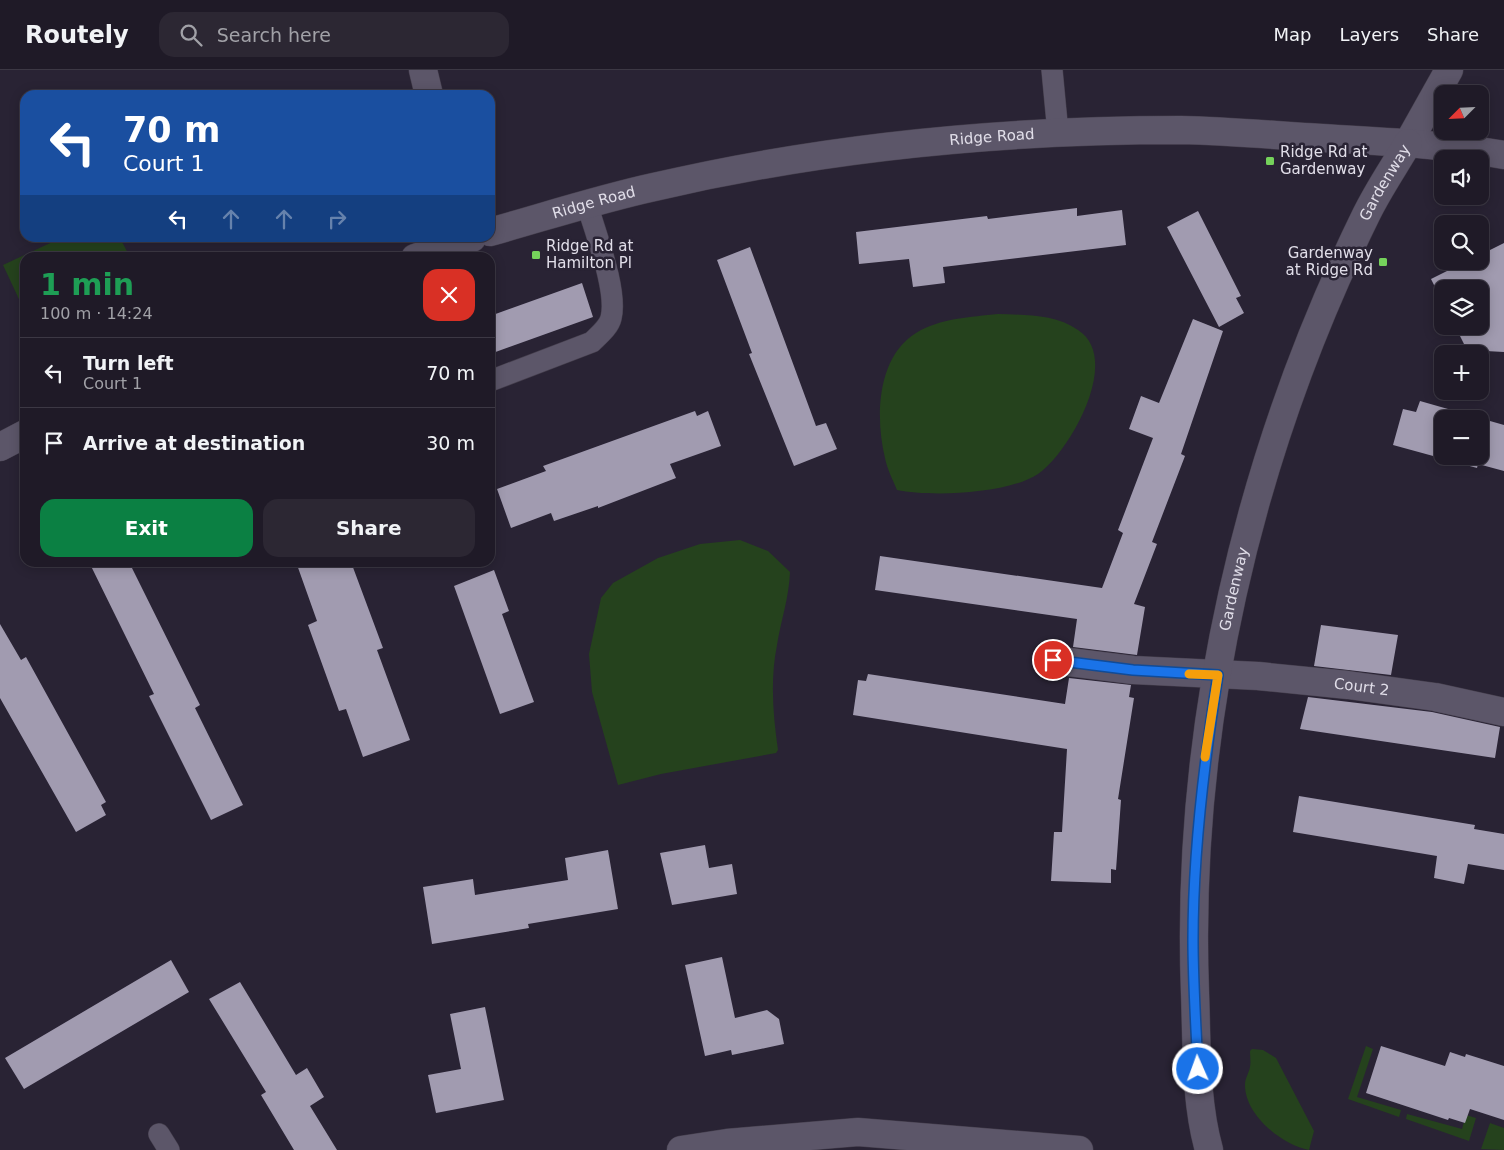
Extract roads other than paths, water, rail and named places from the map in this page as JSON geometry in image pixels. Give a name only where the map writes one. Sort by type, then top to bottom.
[{"type":"street","points":[[423,70],[428,90]]},
{"type":"street","name":"Gardenway","points":[[1209,1150],[1204,1130],[1198,1069],[1193,940],[1196,868],[1206,749],[1233,586],[1259,489],[1287,404],[1319,318],[1366,214],[1449,70]]},
{"type":"street","name":"Ridge Road","points":[[495,231],[654,187],[804,158],[879,147],[993,136],[1183,130],[1408,143],[1466,148],[1504,155]]},
{"type":"street","name":"Ridge Road","points":[[432,252],[460,242]]},
{"type":"street","points":[[0,447],[20,437]]},
{"type":"street","name":"Court 2","points":[[1053,660],[1133,670],[1258,676],[1348,685],[1435,697],[1504,712]]},
{"type":"street","points":[[681,1150],[727,1143],[858,1132],[1079,1150]]},
{"type":"lane","points":[[1052,70],[1058,133]]},
{"type":"lane","points":[[495,379],[592,342],[611,320],[611,291],[587,204]]},
{"type":"place","name":"Ridge Rd at Gardenway","points":[[1270,161]]},
{"type":"place","name":"Ridge Rd at Hamilton Pl","points":[[536,255]]},
{"type":"place","name":"Gardenway at Ridge Rd","points":[[1383,262]]}]
